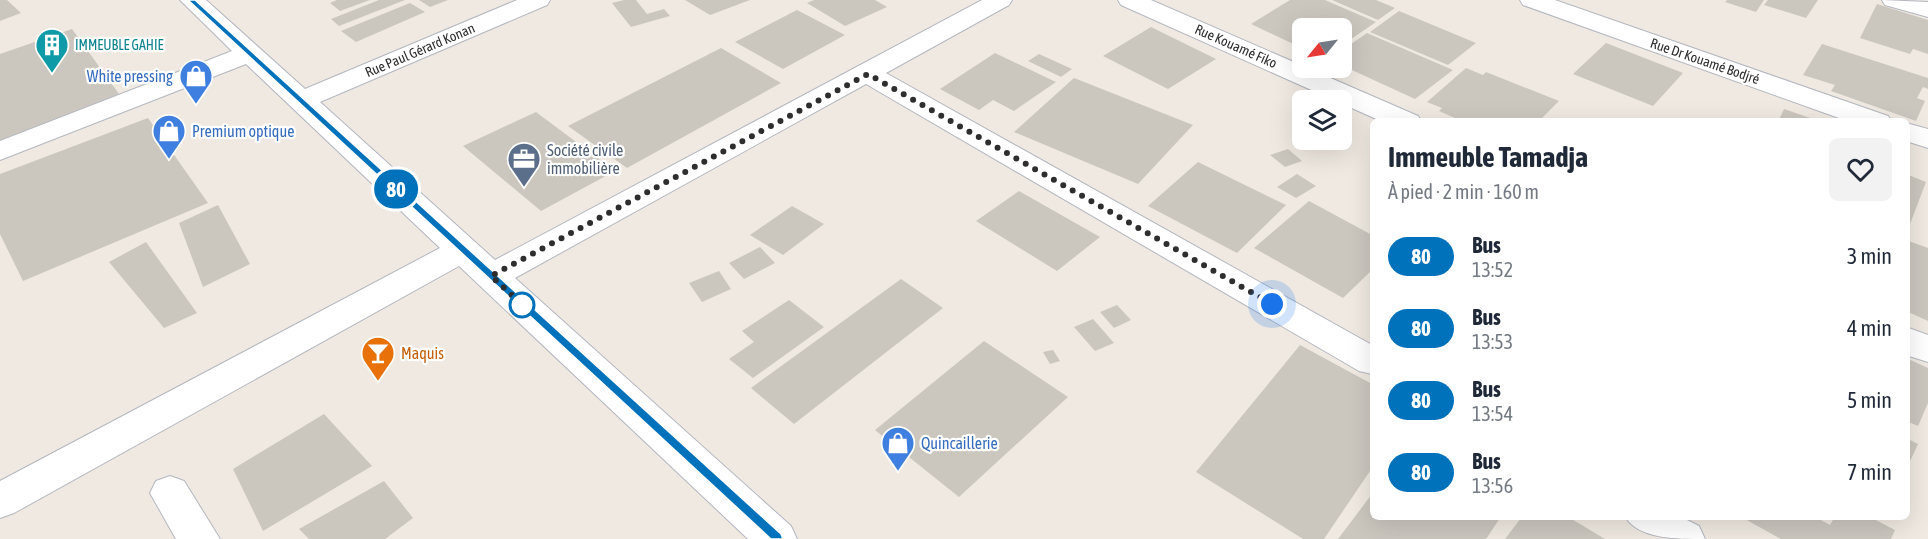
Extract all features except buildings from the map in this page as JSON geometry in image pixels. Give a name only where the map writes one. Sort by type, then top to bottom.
[{"type":"street","points":[[192,0],[776,539]]},
{"type":"street","name":"Rue Paul Gérard Konan","points":[[301,100],[538,0]]},
{"type":"street","points":[[491,276],[868,74],[1000,0]]},
{"type":"street","name":"Rue Kouamé Fiko","points":[[1130,0],[1399,118]]},
{"type":"street","name":"Rue Dr Kouamé Bodjré","points":[[1532,0],[1867,118]]},
{"type":"street","points":[[1894,0],[1928,10]]},
{"type":"street","points":[[0,151],[248,54]]},
{"type":"street","points":[[868,74],[1370,360]]},
{"type":"street","points":[[1910,132],[1928,139]]},
{"type":"street","points":[[0,501],[461,250]]},
{"type":"street","points":[[1910,342],[1928,349]]},
{"type":"street","points":[[170,493],[199,539]]},
{"type":"street","points":[[1650,520],[1684,539]]},
{"type":"bus line","name":"80","points":[[192,0],[776,539]]},
{"type":"place","name":"IMMEUBLE GAHIE","points":[[52,74]]},
{"type":"place","name":"White pressing","points":[[196,105]]},
{"type":"place","name":"Premium optique","points":[[169,160]]},
{"type":"place","name":"Société civile immobilière","points":[[524,188]]},
{"type":"place","name":"Maquis","points":[[378,382]]},
{"type":"place","name":"Quincaillerie","points":[[898,472]]},
{"type":"route","points":[[522,305],[525,307],[491,276],[868,74],[1272,304]]}]
